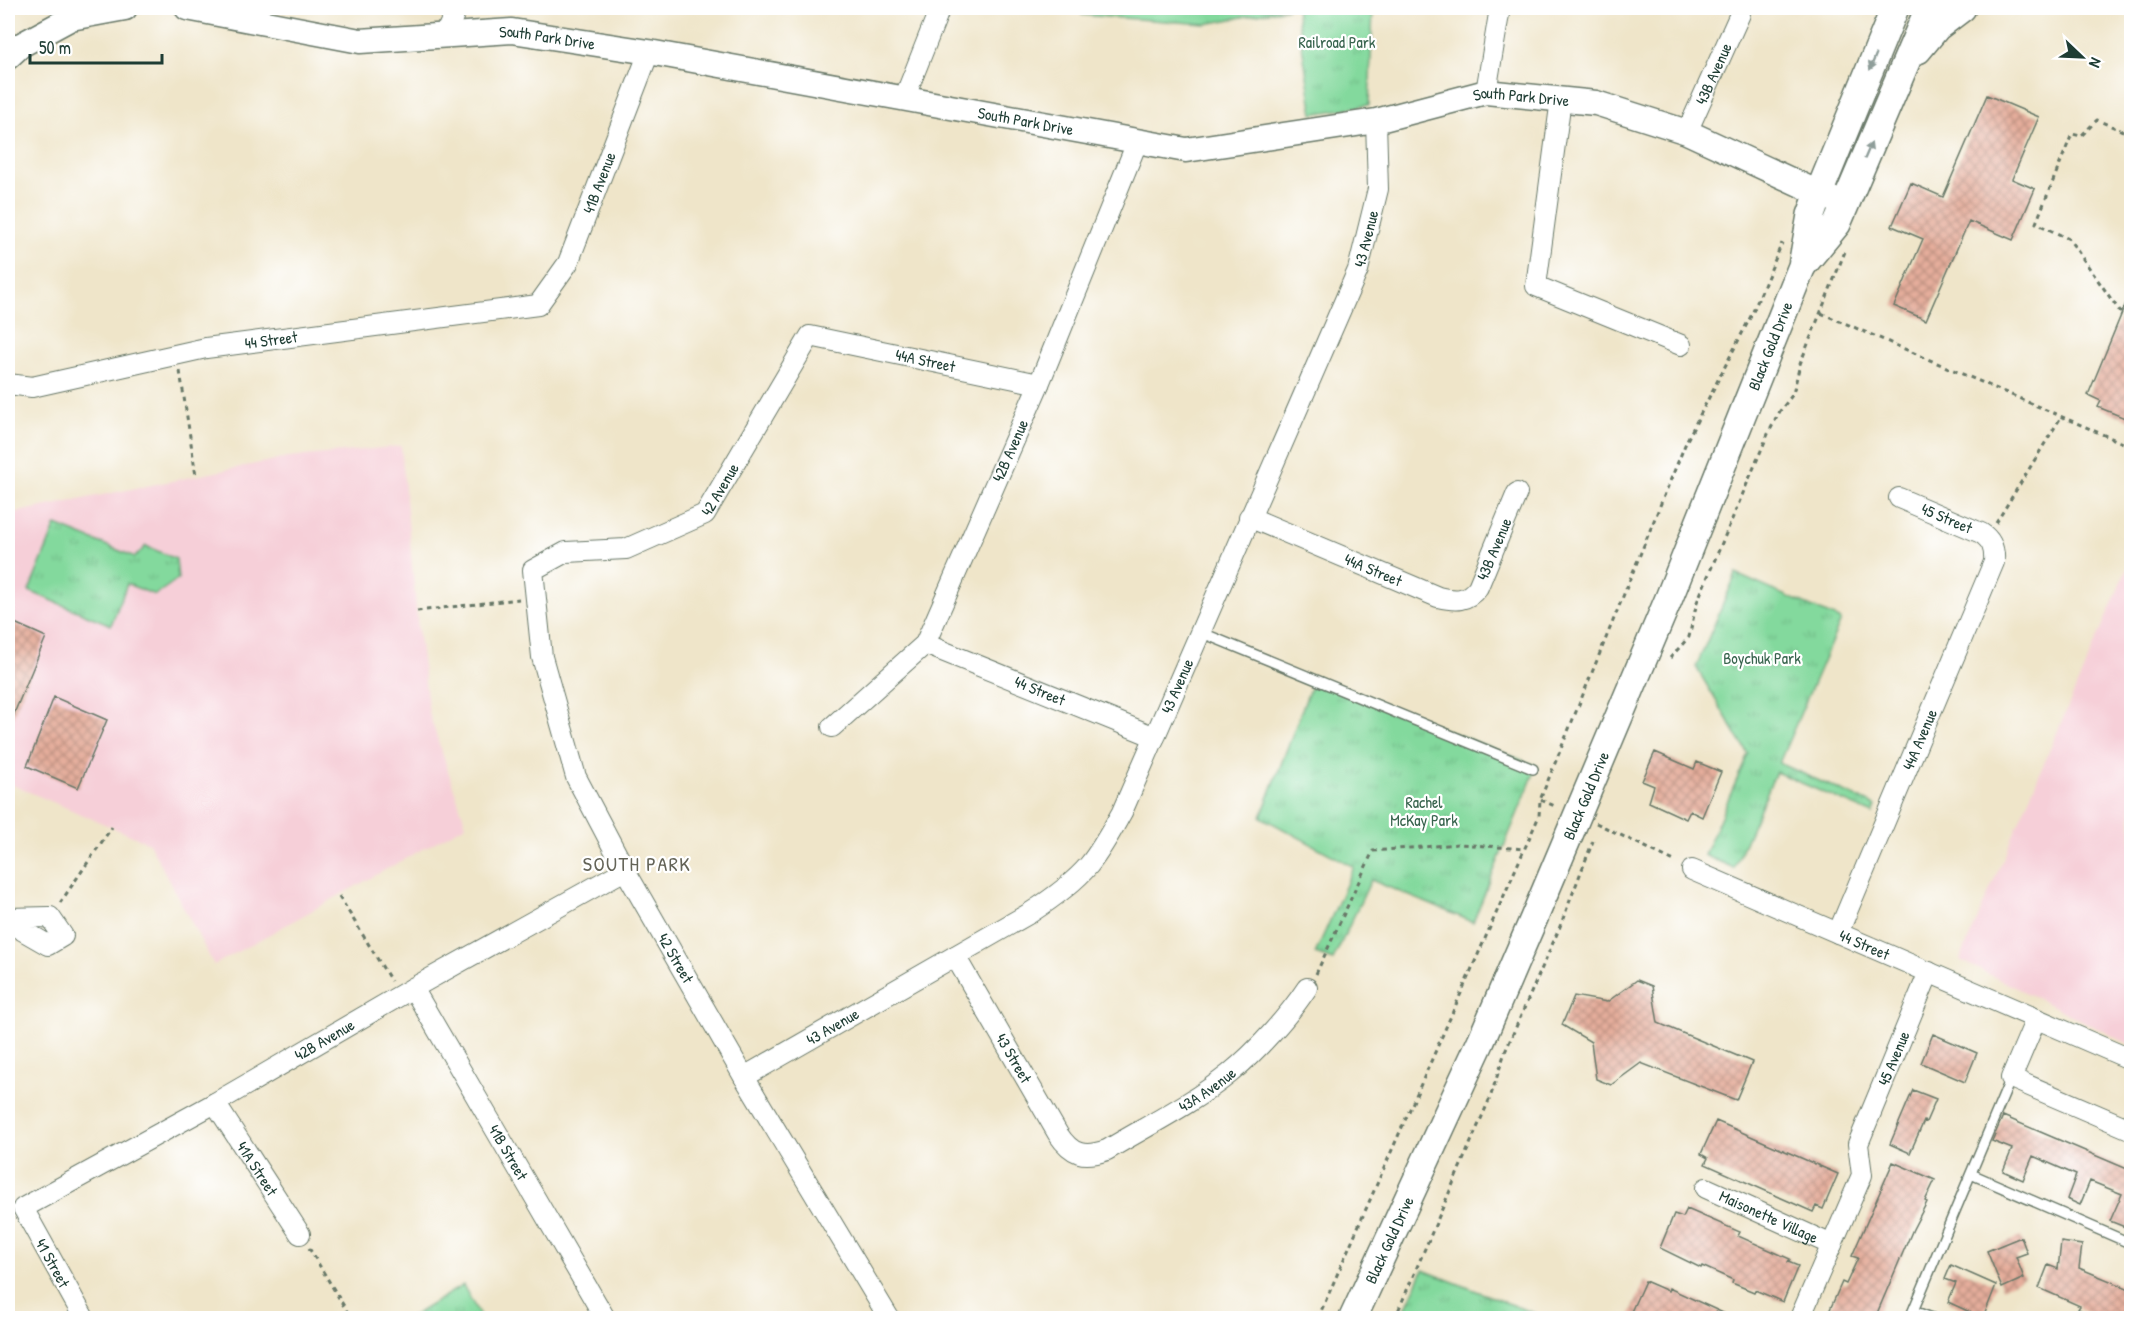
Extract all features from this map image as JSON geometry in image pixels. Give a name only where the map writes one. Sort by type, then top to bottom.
[{"type":"main road","name":"Black Gold Drive","points":[[1353,1318],[1481,1041],[1592,819],[1669,598],[1802,266],[1811,215],[1819,193],[1895,8]]},
{"type":"main road","name":"Black Gold Drive","points":[[1802,266],[1837,224],[1929,8]]},
{"type":"main road","points":[[1900,76],[1937,27],[1962,8]]},
{"type":"street","points":[[8,57],[21,45],[68,13],[125,8]]},
{"type":"street","name":"South Park Drive","points":[[192,8],[360,41],[512,31],[649,52],[1186,150],[1376,121],[1486,92],[1596,103],[1687,132],[1845,205]]},
{"type":"street","points":[[444,36],[457,8]]},
{"type":"street","points":[[904,99],[940,8]]},
{"type":"street","points":[[1486,92],[1500,8]]},
{"type":"street","name":"43B Avenue","points":[[1687,132],[1740,14]]},
{"type":"street","name":"41B Avenue","points":[[538,305],[568,263],[649,52]]},
{"type":"street","points":[[1561,99],[1536,286],[1681,345]]},
{"type":"street","name":"43 Avenue","points":[[744,1077],[1048,901],[1088,867],[1109,836],[1155,737],[1358,270],[1378,189],[1376,121]]},
{"type":"street","name":"42B Avenue","points":[[832,727],[925,644],[1039,384],[1138,140]]},
{"type":"street","name":"44 Street","points":[[8,384],[32,387],[206,348],[538,305]]},
{"type":"street","name":"44A Street","points":[[810,336],[1039,384]]},
{"type":"street","name":"42 Avenue","points":[[533,570],[566,552],[626,549],[705,514],[810,336]]},
{"type":"street","name":"43B Avenue","points":[[1464,599],[1472,595],[1478,587],[1517,493]]},
{"type":"street","name":"45 Street","points":[[1899,498],[1981,533],[1990,541]]},
{"type":"street","name":"44A Street","points":[[1249,517],[1438,597],[1449,600],[1464,599]]},
{"type":"street","name":"44A Avenue","points":[[1838,933],[1994,562],[1994,551],[1990,541]]},
{"type":"street","name":"42 Street","points":[[533,570],[542,657],[576,777],[626,870],[744,1077],[889,1318]]},
{"type":"street","name":"44 Street","points":[[925,644],[1155,737]]},
{"type":"street","name":"42B Avenue","points":[[23,1208],[626,870]]},
{"type":"street","name":"44 Street","points":[[1692,870],[2132,1060]]},
{"type":"street","points":[[50,917],[63,936],[48,945],[8,920],[50,917]]},
{"type":"street","name":"43 Street","points":[[955,956],[1058,1134],[1064,1143],[1081,1154]]},
{"type":"street","name":"45 Avenue","points":[[1858,1144],[1929,972]]},
{"type":"street","name":"43A Avenue","points":[[1081,1154],[1089,1155],[1107,1150],[1230,1073],[1287,1017],[1307,988]]},
{"type":"street","name":"41B Street","points":[[406,992],[605,1318]]},
{"type":"street","points":[[2036,1019],[2011,1078],[2132,1130]]},
{"type":"street","name":"41A Street","points":[[215,1102],[300,1234]]},
{"type":"street","name":"Maisonette Village","points":[[1800,1318],[1862,1174],[1858,1144]]},
{"type":"street","name":"Maisonette Village","points":[[1706,1188],[1832,1245]]},
{"type":"street","name":"41 Street","points":[[23,1208],[84,1318]]},
{"type":"lane","points":[[1200,632],[1533,769]]},
{"type":"lane","points":[[1932,1318],[1912,1315],[2011,1078]]},
{"type":"lane","points":[[1971,1174],[2132,1244]]},
{"type":"path","points":[[2121,313],[2069,239],[2036,223],[2072,134],[2081,136],[2097,120],[2132,135]]},
{"type":"path","points":[[1318,1318],[1539,816],[1540,800],[1578,710],[1606,633],[1687,440],[1752,314],[1783,239]]},
{"type":"path","points":[[1665,667],[1673,652],[1689,637],[1697,602],[1768,435],[1780,411],[1793,393],[1800,364],[1821,313],[2132,447]]},
{"type":"path","points":[[177,355],[196,476]]},
{"type":"path","points":[[1990,541],[2061,417]]},
{"type":"path","points":[[417,611],[536,597]]},
{"type":"path","points":[[1540,800],[1592,819],[1692,870]]},
{"type":"path","points":[[1395,1318],[1490,1098],[1505,1052],[1558,929],[1592,819]]},
{"type":"path","points":[[50,917],[112,827]]},
{"type":"path","points":[[1307,988],[1319,970],[1373,851],[1459,844],[1525,849]]},
{"type":"path","points":[[339,896],[406,992]]},
{"type":"path","points":[[300,1234],[351,1318]]},
{"type":"shaded area","points":[[401,446],[418,628],[429,713],[466,825],[214,965],[149,843],[8,783],[8,514],[285,458]]},
{"type":"shaded area","points":[[2131,559],[2131,1045],[1960,960]]},
{"type":"green space","name":"Railroad Park","points":[[1085,8],[1289,8],[1206,24],[1082,15]]},
{"type":"green space","name":"Railroad Park","points":[[1296,8],[1373,8],[1369,105],[1313,114]]},
{"type":"green space","points":[[56,525],[135,557],[146,546],[176,559],[178,579],[155,595],[127,584],[111,625],[29,591]]},
{"type":"green space","name":"Boychuk Park","points":[[1736,574],[1841,620],[1779,763],[1876,806],[1873,814],[1776,772],[1734,868],[1704,855],[1748,754],[1696,667]]},
{"type":"green space","name":"Rachel McKay Park","points":[[1314,678],[1537,766],[1473,922],[1371,880],[1333,960],[1315,954],[1354,867],[1261,817]]},
{"type":"green space","points":[[1423,1270],[1546,1318],[1401,1318]]},
{"type":"green space","points":[[463,1285],[481,1318],[409,1318]]},
{"type":"building","points":[[1987,95],[2039,117],[2012,179],[2035,189],[2013,240],[1969,221],[1926,320],[1894,306],[1923,239],[1892,226],[1911,183],[1943,197]]},
{"type":"building","points":[[2131,291],[2132,421],[2098,407],[2101,401],[2088,395]]},
{"type":"building","points":[[8,620],[46,637],[8,728]]},
{"type":"building","points":[[54,697],[107,720],[78,788],[27,766]]},
{"type":"building","points":[[1655,752],[1694,769],[1697,762],[1721,772],[1702,817],[1690,811],[1686,819],[1649,802],[1654,786],[1642,781]]},
{"type":"building","points":[[1637,980],[1652,986],[1658,1023],[1752,1062],[1736,1100],[1641,1063],[1611,1085],[1596,1079],[1591,1042],[1562,1025],[1574,996],[1607,1002]]},
{"type":"building","points":[[1933,1034],[1977,1053],[1965,1082],[1921,1063]]},
{"type":"building","points":[[1913,1090],[1936,1099],[1910,1153],[1890,1144]]},
{"type":"building","points":[[2003,1116],[2132,1171],[2132,1230],[2110,1221],[2122,1194],[2090,1181],[2080,1205],[2067,1199],[2076,1175],[2033,1156],[2023,1180],[2003,1171],[2012,1149],[1992,1141]]},
{"type":"building","points":[[1716,1121],[1838,1174],[1823,1209],[1816,1206],[1813,1212],[1705,1164],[1708,1158],[1701,1154]]},
{"type":"building","points":[[1893,1162],[1935,1180],[1925,1201],[1927,1202],[1875,1318],[1839,1318],[1828,1314],[1842,1282],[1846,1284],[1858,1258],[1852,1256]]},
{"type":"building","points":[[1687,1209],[1740,1232],[1738,1236],[1790,1259],[1788,1262],[1798,1266],[1783,1302],[1732,1283],[1733,1280],[1702,1266],[1701,1268],[1660,1248],[1674,1214],[1683,1217]]},
{"type":"building","points":[[2021,1237],[2027,1253],[2016,1257],[2024,1278],[2002,1288],[1987,1251]]},
{"type":"building","points":[[2061,1242],[2082,1245],[2079,1268],[2132,1290],[2132,1318],[2100,1318],[2078,1309],[2080,1306],[2039,1288],[2048,1265],[2058,1269]]},
{"type":"building","points":[[1951,1265],[1996,1285],[1983,1318],[1948,1302],[1956,1283],[1945,1279]]},
{"type":"building","points":[[1645,1281],[1668,1291],[1669,1288],[1734,1318],[1640,1318],[1630,1314]]},
{"type":"district","name":"SOUTH PARK","points":[[637,863]]}]
